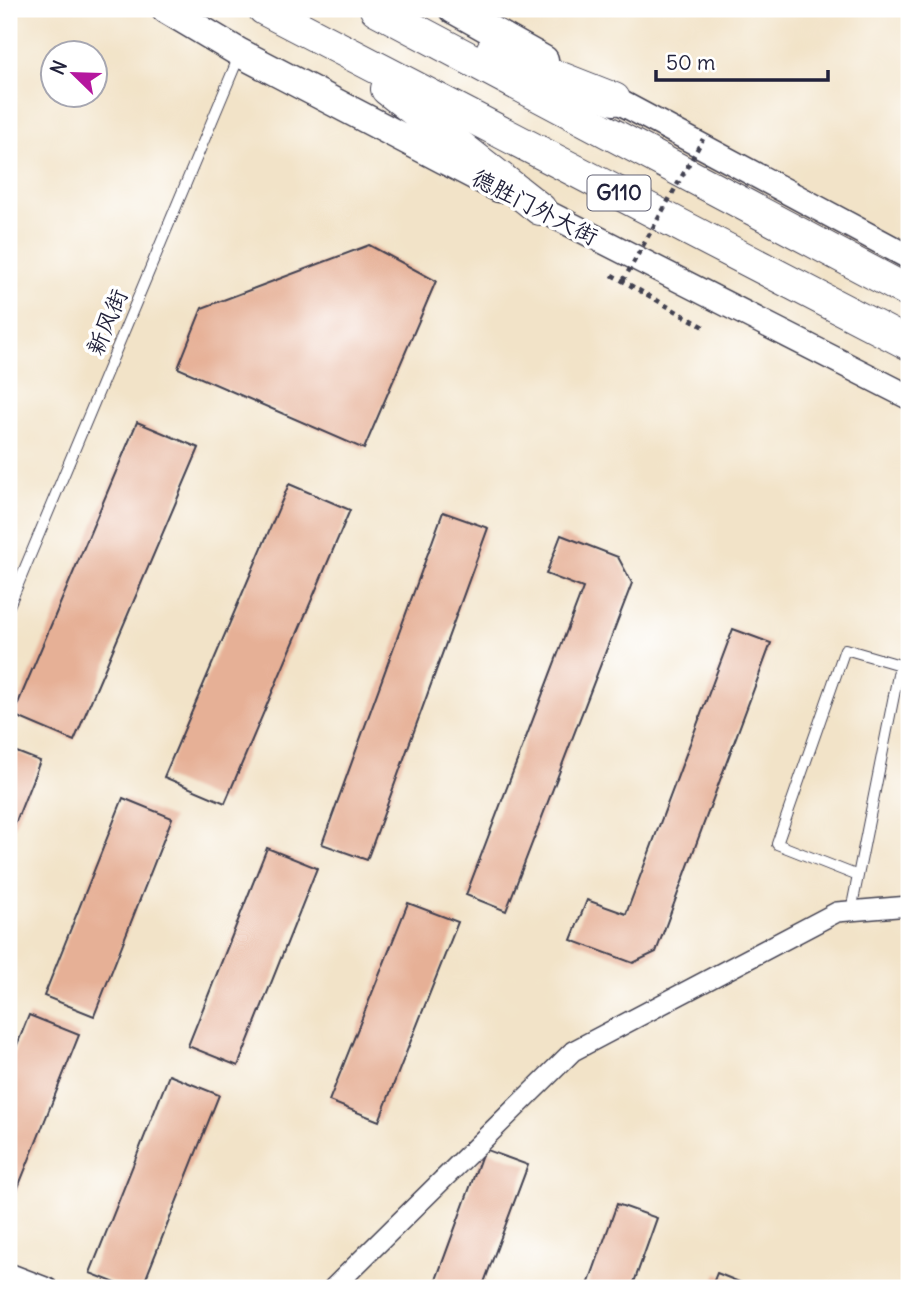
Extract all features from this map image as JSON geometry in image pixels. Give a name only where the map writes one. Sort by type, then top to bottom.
[{"type":"highway","name":"G110","points":[[264,9],[909,344]]},
{"type":"highway","name":"G110","points":[[376,9],[909,292]]},
{"type":"highway","points":[[386,9],[614,99]]},
{"type":"highway","points":[[328,43],[540,209]]},
{"type":"main road","name":"德胜门外大街","points":[[166,9],[240,53],[540,209]]},
{"type":"main road","points":[[453,9],[614,99]]},
{"type":"street","points":[[614,99],[909,257]]},
{"type":"street","name":"德胜门外大街","points":[[540,209],[909,397]]},
{"type":"street","points":[[333,1288],[573,1051],[837,912],[909,906]]},
{"type":"street","points":[[9,1273],[48,1288]]},
{"type":"lane","name":"新风街","points":[[9,606],[240,53]]},
{"type":"lane","points":[[851,911],[858,876],[900,665],[845,649],[777,844],[858,876]]},
{"type":"path","points":[[623,281],[703,139]]},
{"type":"path","points":[[602,269],[706,328]]},
{"type":"building","points":[[369,245],[436,281],[364,449],[178,368],[202,308]]},
{"type":"building","points":[[137,422],[199,448],[74,741],[13,715]]},
{"type":"building","points":[[289,484],[350,510],[225,803],[164,777]]},
{"type":"building","points":[[443,512],[488,528],[367,860],[322,844]]},
{"type":"building","points":[[561,535],[618,557],[632,583],[506,911],[466,895],[583,588],[546,574]]},
{"type":"building","points":[[733,629],[771,643],[656,952],[633,963],[571,940],[587,900],[626,914]]},
{"type":"building","points":[[9,749],[40,761],[9,839]]},
{"type":"building","points":[[123,798],[172,818],[94,1016],[44,996]]},
{"type":"building","points":[[267,848],[317,868],[238,1066],[188,1046]]},
{"type":"building","points":[[408,903],[458,922],[379,1121],[329,1101]]},
{"type":"building","points":[[29,1015],[79,1035],[9,1210],[9,1065]]},
{"type":"building","points":[[169,1075],[219,1095],[142,1288],[128,1288],[90,1273]]},
{"type":"building","points":[[484,1149],[528,1165],[482,1288],[433,1288]]},
{"type":"building","points":[[617,1204],[657,1218],[632,1288],[587,1288]]},
{"type":"building","points":[[717,1273],[754,1288],[711,1288]]}]
